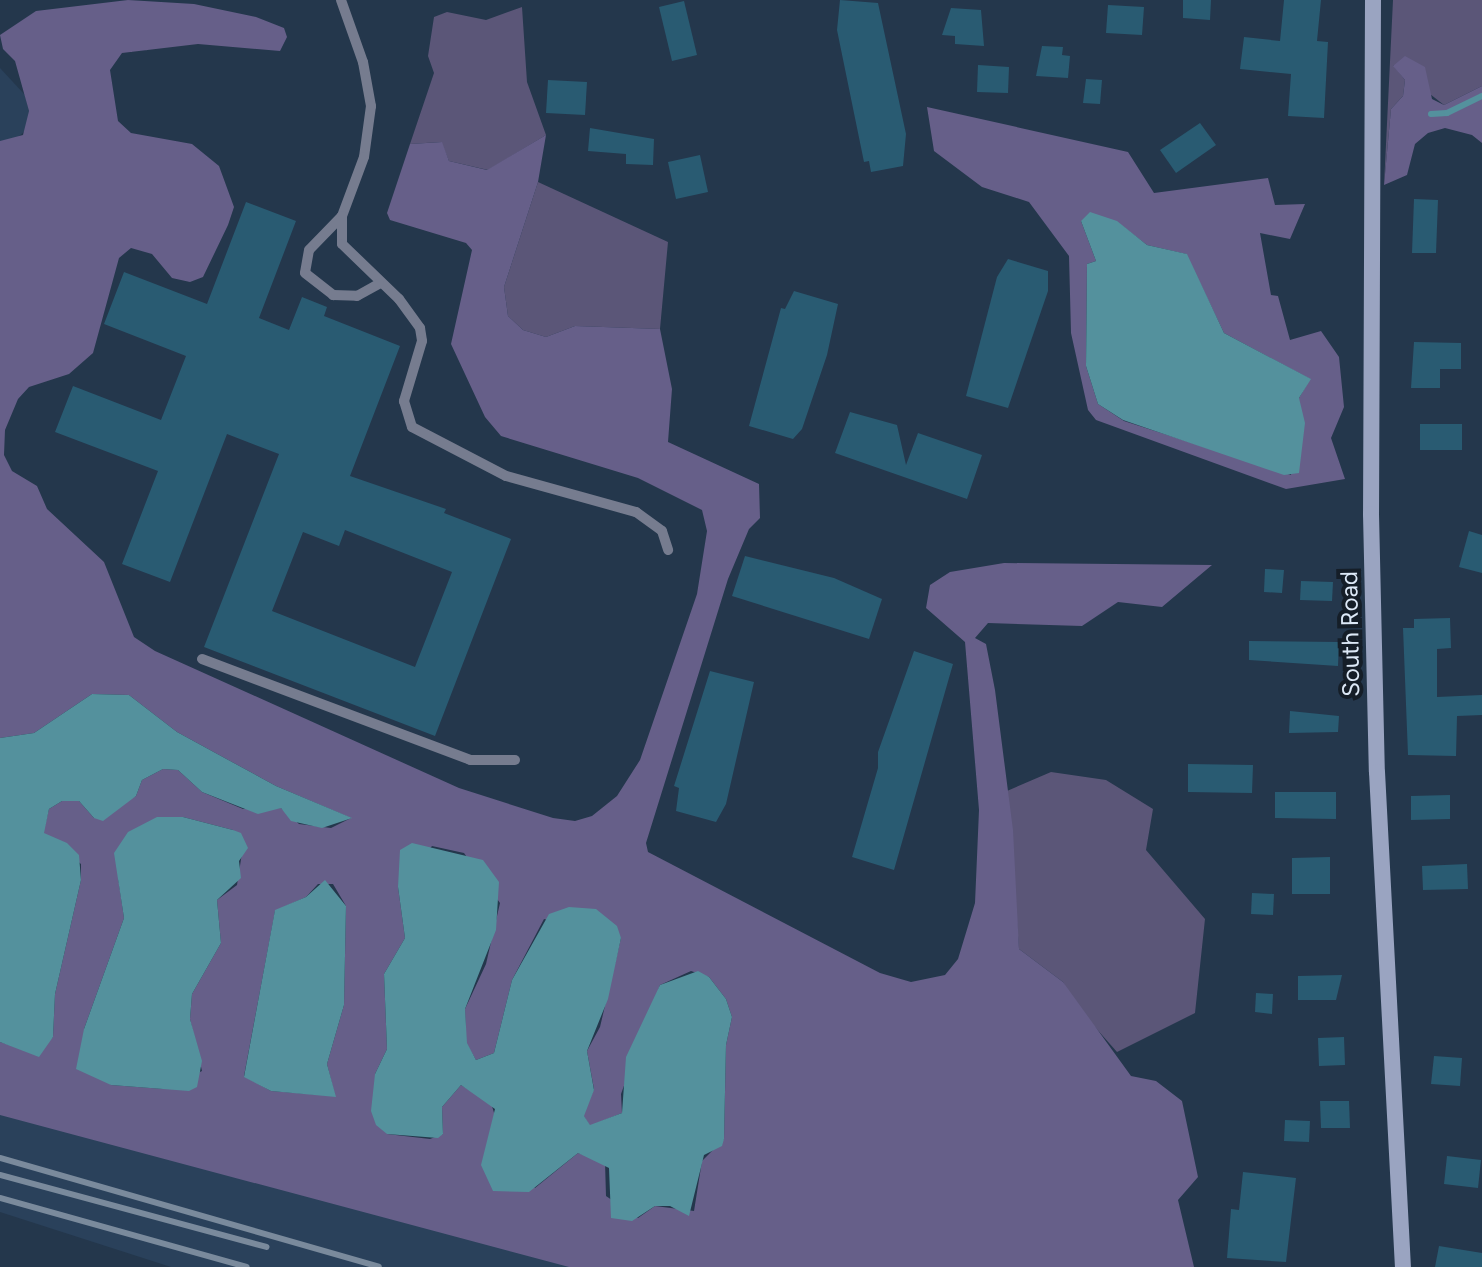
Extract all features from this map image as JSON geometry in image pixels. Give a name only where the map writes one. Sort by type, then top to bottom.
[{"type":"main road","name":"South Road","points":[[1373,0],[1371,523],[1377,772],[1403,1267]]},
{"type":"lane","points":[[341,0],[363,62],[371,106],[364,157],[342,216],[342,244],[379,284],[399,299],[420,328],[422,341],[404,401],[412,427],[506,476],[636,512],[662,531],[668,550]]},
{"type":"lane","points":[[342,216],[309,250],[305,273],[323,292],[345,297],[379,284]]},
{"type":"lane","points":[[202,659],[470,760],[515,760]]},
{"type":"shaded area","points":[[128,0],[194,4],[256,17],[284,28],[287,37],[280,51],[198,44],[122,53],[110,70],[118,121],[131,133],[192,144],[219,166],[234,207],[203,277],[190,282],[172,278],[152,254],[131,248],[119,258],[93,353],[69,374],[29,387],[18,399],[5,430],[4,455],[12,471],[37,486],[47,509],[104,562],[134,637],[155,651],[459,788],[553,818],[575,821],[592,816],[617,796],[640,760],[697,594],[707,531],[702,510],[638,478],[501,436],[485,417],[451,344],[472,250],[466,243],[390,220],[387,213],[410,144],[442,142],[449,161],[487,170],[546,135],[538,182],[504,287],[508,316],[523,330],[546,337],[575,326],[660,329],[672,389],[668,442],[759,484],[760,518],[749,529],[728,579],[646,843],[648,852],[880,973],[911,982],[945,975],[958,959],[975,903],[979,810],[965,642],[926,608],[930,585],[950,572],[1004,563],[1212,565],[1162,607],[1118,602],[1082,626],[988,623],[975,638],[986,644],[995,690],[1013,830],[1019,949],[1063,982],[1131,1076],[1156,1081],[1182,1101],[1198,1177],[1178,1200],[1194,1267],[569,1267],[0,1115],[0,1042],[33,1052],[53,1037],[55,994],[81,880],[81,864],[43,833],[49,809],[62,801],[79,801],[94,818],[136,796],[142,780],[163,769],[178,770],[202,792],[243,809],[281,808],[299,824],[331,828],[351,818],[276,786],[177,732],[129,695],[92,694],[34,733],[0,738],[0,141],[23,135],[29,111],[15,61],[3,49],[0,35],[36,11]],"holes":[[[183,817],[233,830],[242,853],[237,885],[217,900],[221,943],[192,994],[190,1019],[202,1071],[164,1089],[111,1085],[84,1029],[124,918],[118,877]],[[432,846],[464,853],[500,903],[486,964],[465,1009],[466,1043],[476,1060],[494,1053],[512,980],[544,919],[621,938],[600,1027],[587,1051],[594,1089],[583,1115],[590,1126],[622,1113],[621,1094],[660,985],[691,971],[709,977],[726,999],[732,1017],[726,1045],[724,1139],[702,1161],[694,1211],[655,1206],[638,1218],[606,1196],[605,1162],[578,1153],[535,1188],[488,1143],[495,1116],[491,1103],[461,1085],[442,1107],[443,1134],[430,1139],[387,1134],[375,1074],[387,1049],[384,974],[405,938],[398,887]],[[318,884],[333,884],[346,906],[344,1005],[327,1064],[335,1096],[271,1091],[244,1076],[275,911],[306,897]]]},
{"type":"shaded area","points":[[1393,0],[1482,0],[1482,86],[1444,105],[1393,65],[1405,80],[1403,96],[1391,109],[1384,185]]},
{"type":"shaded area","points":[[522,7],[527,82],[546,135],[488,170],[449,161],[441,142],[410,144],[434,73],[428,56],[434,17],[447,12],[486,20]]},
{"type":"shaded area","points":[[1405,56],[1425,67],[1432,99],[1444,105],[1482,86],[1482,143],[1472,135],[1445,128],[1428,133],[1415,144],[1407,175],[1384,185],[1391,109],[1403,96],[1405,80],[1393,66]]},
{"type":"shaded area","points":[[0,68],[25,95],[29,111],[28,128],[15,140],[0,141]]},
{"type":"shaded area","points":[[927,107],[1128,152],[1154,193],[1268,178],[1275,205],[1305,204],[1290,239],[1260,233],[1271,295],[1278,296],[1290,340],[1321,331],[1339,357],[1344,407],[1331,438],[1345,479],[1286,489],[1096,420],[1088,410],[1071,333],[1069,256],[1029,202],[982,187],[934,151]],"holes":[[[1081,221],[1117,222],[1147,245],[1186,254],[1224,333],[1310,379],[1299,398],[1291,475],[1124,421],[1098,404],[1086,366],[1087,264],[1096,261]]]},
{"type":"shaded area","points":[[538,182],[668,242],[660,329],[575,326],[546,337],[523,330],[508,316],[504,287]]},
{"type":"shaded area","points":[[1090,212],[1117,221],[1147,245],[1187,254],[1224,333],[1311,379],[1299,398],[1305,423],[1299,473],[1284,475],[1123,420],[1098,404],[1086,366],[1087,264],[1096,261],[1081,221]]},
{"type":"shaded area","points":[[92,694],[129,695],[177,732],[276,786],[352,818],[322,828],[291,821],[281,808],[258,814],[202,792],[178,770],[163,769],[142,780],[136,796],[103,821],[94,818],[79,801],[62,801],[49,809],[44,833],[67,843],[79,855],[81,880],[55,994],[53,1037],[39,1057],[0,1042],[0,738],[34,733]]},
{"type":"shaded area","points":[[1051,772],[1106,780],[1153,809],[1146,850],[1205,919],[1195,1013],[1117,1052],[1072,1001],[1063,982],[1019,949],[1007,791]]},
{"type":"shaded area","points":[[157,817],[183,817],[233,830],[241,833],[248,848],[239,861],[241,878],[217,900],[221,943],[192,994],[190,1019],[202,1061],[197,1087],[189,1091],[111,1085],[76,1069],[84,1029],[124,918],[114,853],[128,832]]},
{"type":"shaded area","points":[[412,843],[483,860],[499,882],[496,930],[465,1009],[467,1043],[476,1060],[494,1053],[512,980],[549,914],[569,907],[596,909],[617,926],[621,938],[608,999],[587,1051],[594,1090],[584,1116],[590,1125],[622,1113],[626,1057],[660,985],[698,971],[709,977],[726,999],[732,1017],[726,1045],[724,1139],[722,1146],[704,1155],[689,1216],[670,1206],[655,1206],[632,1221],[611,1218],[609,1168],[578,1153],[529,1192],[493,1191],[481,1165],[495,1109],[461,1085],[442,1107],[443,1134],[438,1138],[387,1134],[376,1125],[371,1111],[375,1074],[387,1049],[384,974],[405,938],[398,887],[400,850]]},
{"type":"shaded area","points":[[325,880],[346,906],[344,1005],[327,1064],[336,1097],[271,1091],[244,1077],[275,910],[306,897]]},
{"type":"shaded area","points":[[0,1111],[581,1267],[171,1267],[0,1212]]},
{"type":"building","points":[[840,0],[878,3],[906,134],[903,166],[871,172],[869,161],[864,162],[837,30]]},
{"type":"building","points":[[1183,0],[1211,0],[1210,20],[1183,18]]},
{"type":"building","points":[[1284,0],[1321,0],[1317,41],[1328,42],[1324,118],[1288,116],[1291,74],[1240,69],[1244,37],[1280,41]]},
{"type":"building","points":[[684,1],[697,55],[672,61],[659,7]]},
{"type":"building","points":[[1108,5],[1144,7],[1142,35],[1106,33]]},
{"type":"building","points":[[951,8],[981,10],[984,46],[955,44],[955,36],[942,35]]},
{"type":"building","points":[[1042,46],[1063,47],[1062,55],[1070,56],[1068,78],[1036,76]]},
{"type":"building","points":[[978,65],[1009,67],[1008,93],[977,92]]},
{"type":"building","points":[[1086,79],[1102,80],[1100,104],[1083,103]]},
{"type":"building","points":[[548,80],[587,82],[585,115],[546,113]]},
{"type":"building","points":[[1200,123],[1216,145],[1176,173],[1160,150]]},
{"type":"building","points":[[590,128],[654,139],[653,165],[626,164],[626,154],[588,151]]},
{"type":"building","points":[[700,155],[708,192],[676,199],[668,162]]},
{"type":"building","points":[[1414,199],[1438,200],[1436,253],[1412,253]]},
{"type":"building","points":[[246,202],[296,221],[259,318],[289,330],[302,297],[327,307],[324,316],[400,346],[350,476],[446,509],[444,513],[511,539],[435,736],[204,647],[279,454],[227,434],[170,582],[122,564],[158,471],[55,432],[73,386],[161,420],[186,356],[104,324],[124,272],[207,304]],"holes":[[[345,530],[452,572],[415,667],[272,611],[303,532],[339,546]]]},
{"type":"building","points":[[1008,259],[1048,271],[1048,291],[1008,408],[966,396],[997,277]]},
{"type":"building","points":[[794,291],[838,304],[827,355],[802,429],[793,439],[749,426],[781,308],[785,309]]},
{"type":"building","points":[[1414,342],[1461,343],[1461,369],[1440,369],[1440,388],[1411,388]]},
{"type":"building","points":[[850,412],[897,425],[906,465],[918,433],[982,455],[967,499],[835,453]]},
{"type":"building","points":[[1420,424],[1462,424],[1462,450],[1420,450]]},
{"type":"building","points":[[1469,531],[1482,535],[1482,573],[1459,567]]},
{"type":"building","points":[[745,556],[834,578],[882,599],[869,639],[732,596]]},
{"type":"building","points":[[1265,569],[1284,570],[1282,593],[1264,592]]},
{"type":"building","points":[[1301,581],[1333,582],[1332,601],[1300,600]]},
{"type":"building","points":[[1450,618],[1451,648],[1437,649],[1437,697],[1482,695],[1482,715],[1457,716],[1456,756],[1408,755],[1403,628],[1414,628],[1414,619]]},
{"type":"building","points":[[1249,641],[1339,642],[1338,666],[1249,660]]},
{"type":"building","points":[[914,651],[953,664],[894,870],[852,857],[878,768],[878,752]]},
{"type":"building","points":[[710,671],[754,682],[726,804],[716,822],[676,811],[679,788],[674,786]]},
{"type":"building","points":[[1290,711],[1339,716],[1338,732],[1289,733]]},
{"type":"building","points":[[1188,764],[1253,765],[1252,793],[1188,792]]},
{"type":"building","points":[[1275,792],[1336,792],[1336,819],[1275,818]]},
{"type":"building","points":[[1450,795],[1450,819],[1411,820],[1411,796]]},
{"type":"building","points":[[1330,857],[1330,894],[1292,894],[1292,858]]},
{"type":"building","points":[[1467,864],[1468,889],[1423,890],[1422,866]]},
{"type":"building","points":[[1252,893],[1274,894],[1273,915],[1251,914]]},
{"type":"building","points":[[1342,975],[1336,1000],[1298,1000],[1298,976]]},
{"type":"building","points":[[1256,993],[1273,994],[1272,1014],[1255,1012]]},
{"type":"building","points":[[1344,1037],[1345,1065],[1319,1066],[1318,1038]]},
{"type":"building","points":[[1434,1056],[1462,1058],[1460,1086],[1431,1084]]},
{"type":"building","points":[[1320,1101],[1349,1101],[1350,1128],[1321,1128]]},
{"type":"building","points":[[1285,1120],[1310,1121],[1309,1142],[1284,1141]]},
{"type":"building","points":[[1447,1156],[1481,1160],[1478,1188],[1444,1184]]},
{"type":"building","points":[[1243,1172],[1296,1178],[1286,1262],[1227,1258],[1231,1209],[1239,1210]]},
{"type":"building","points":[[1439,1246],[1482,1253],[1482,1267],[1435,1267]]},
{"type":"waterway","points":[[1431,114],[1447,113],[1482,96]]},
{"type":"railway","points":[[0,1158],[379,1267]]},
{"type":"railway","points":[[0,1175],[266,1247]]},
{"type":"railway","points":[[0,1198],[247,1267]]}]
